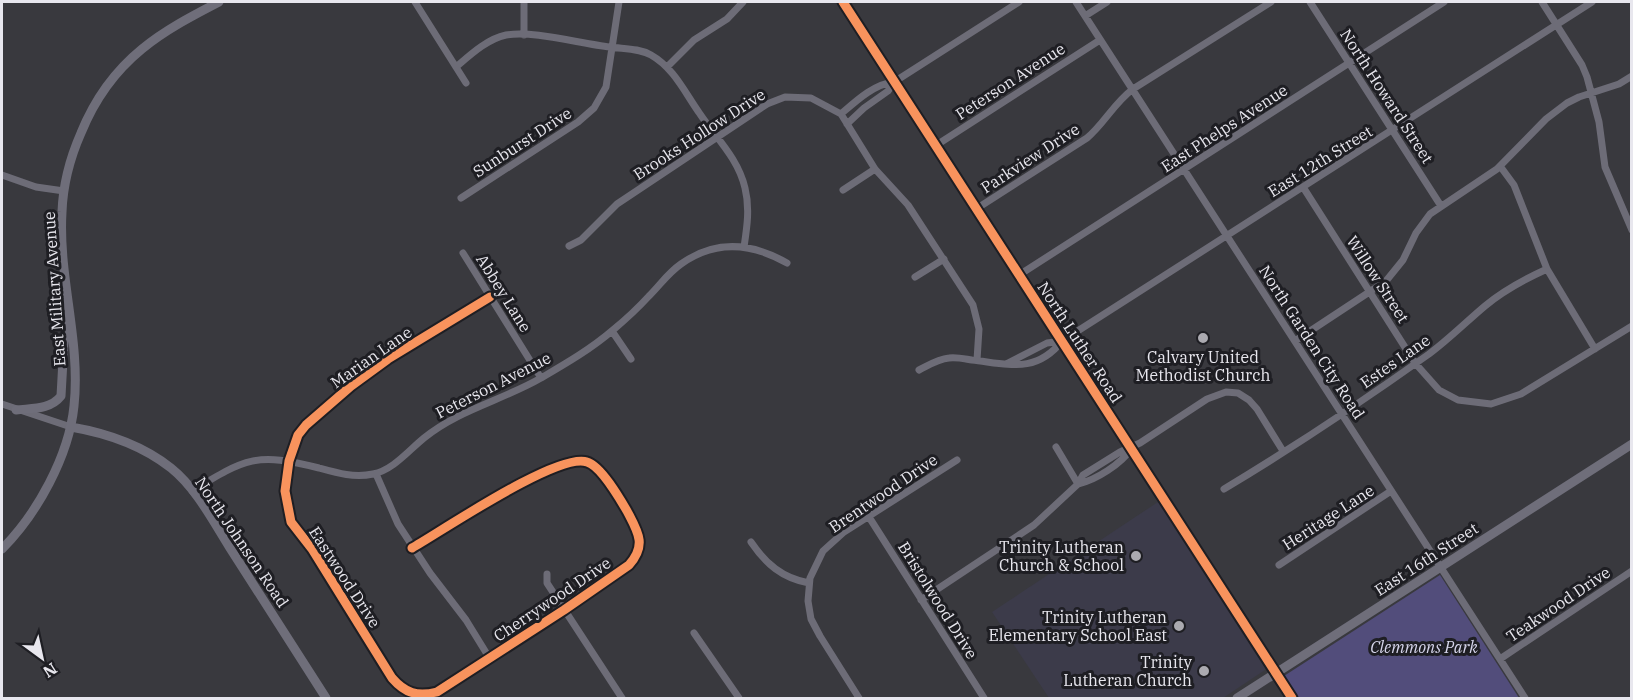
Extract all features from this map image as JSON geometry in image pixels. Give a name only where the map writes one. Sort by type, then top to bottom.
[{"type":"main road","name":"East Military Avenue","points":[[2,549],[24,525],[55,470],[74,408],[76,372],[62,231],[64,191],[71,158],[85,122],[93,106],[114,77],[141,50],[205,5],[217,2]]},
{"type":"main road","points":[[16,410],[47,407],[62,396],[64,321],[68,291]]},
{"type":"main road","name":"North Johnson Road","points":[[70,427],[118,439],[159,459],[173,469],[192,491],[326,699]]},
{"type":"main road","name":"East 16th Street","points":[[1237,699],[1632,444]]},
{"type":"street","points":[[415,2],[466,83]]},
{"type":"street","points":[[524,2],[524,35]]},
{"type":"street","name":"Sunburst Drive","points":[[461,198],[578,122],[594,108],[606,87],[619,2]]},
{"type":"street","points":[[667,67],[694,40],[727,19],[743,2]]},
{"type":"street","points":[[847,124],[864,108],[888,92],[894,82],[1019,2]]},
{"type":"street","name":"North Garden City Road","points":[[1076,2],[1525,699]]},
{"type":"street","points":[[1085,16],[1107,2]]},
{"type":"street","name":"Parkview Drive","points":[[976,209],[1087,138],[1098,129],[1116,104],[1132,89],[1271,2]]},
{"type":"street","name":"North Howard Street","points":[[1310,2],[1441,206]]},
{"type":"street","name":"East Phelps Avenue","points":[[1019,275],[1444,2]]},
{"type":"street","points":[[1542,2],[1582,65],[1592,92],[1605,167],[1632,230]]},
{"type":"street","name":"East 12th Street","points":[[919,370],[952,357],[1021,366],[1039,360],[1055,350],[1062,341],[1592,2]]},
{"type":"street","name":"North Luther Road","points":[[846,3],[894,82],[1292,699]]},
{"type":"street","points":[[456,68],[471,54],[496,38],[508,35],[539,36],[648,53],[667,67],[739,170],[745,187],[748,215],[744,247]]},
{"type":"street","name":"Peterson Avenue","points":[[936,146],[1100,40]]},
{"type":"street","points":[[1295,341],[1386,280],[1403,260],[1421,225],[1430,214],[1500,166],[1546,118],[1567,103],[1619,84],[1632,76]]},
{"type":"street","points":[[894,82],[884,83],[841,114],[875,170],[908,205],[973,305],[979,329],[977,360]]},
{"type":"street","name":"Brooks Hollow Drive","points":[[569,246],[581,240],[616,204],[766,104],[785,97],[812,98],[841,114]]},
{"type":"street","points":[[1500,166],[1514,185],[1547,269],[1595,349]]},
{"type":"street","points":[[843,190],[875,170]]},
{"type":"street","points":[[2,175],[36,187],[64,191]]},
{"type":"street","name":"Willow Street","points":[[1303,187],[1415,363],[1439,390],[1465,402],[1491,404],[1521,394],[1632,326]]},
{"type":"street","name":"Peterson Avenue","points":[[376,474],[387,469],[426,436],[447,423],[542,378],[612,331],[682,263],[716,249],[732,246],[757,248],[787,263]]},
{"type":"street","name":"Abbey Lane","points":[[463,253],[542,378]]},
{"type":"street","points":[[915,277],[944,259]]},
{"type":"street","name":"Estes Lane","points":[[1224,489],[1342,414],[1415,363],[1449,339],[1486,305],[1509,289],[1547,269]]},
{"type":"street","name":"Marian Lane","points":[[289,461],[298,435],[306,425],[351,386],[388,359],[490,297]]},
{"type":"street","points":[[612,331],[631,359]]},
{"type":"street","name":"East 12th Street","points":[[1006,364],[1047,343],[1062,341]]},
{"type":"street","points":[[921,600],[1034,525],[1078,484],[1088,482],[1125,458],[1131,449],[1207,399],[1226,392],[1238,393],[1249,400],[1283,451]]},
{"type":"street","name":"North Johnson Road","points":[[2,404],[70,427]]},
{"type":"street","points":[[1056,447],[1078,484]]},
{"type":"street","points":[[192,491],[241,463],[257,460],[289,461],[347,476],[376,474]]},
{"type":"street","name":"Brentwood Drive","points":[[809,582],[823,551],[844,532],[957,460]]},
{"type":"street","name":"Eastwood Drive","points":[[289,461],[285,491],[291,522],[312,549],[392,678],[405,691],[414,694]]},
{"type":"street","name":"Cherrywood Drive","points":[[412,548],[511,488],[568,463],[587,462],[595,466],[623,504],[637,529],[639,548],[636,557],[629,565],[490,659],[436,692],[414,694]]},
{"type":"street","name":"Cherrywood Drive","points":[[376,474],[398,525],[412,548],[466,620],[490,659]]},
{"type":"street","name":"Heritage Lane","points":[[1279,565],[1391,491]]},
{"type":"street","name":"Bristolwood Drive","points":[[869,517],[984,699]]},
{"type":"street","points":[[751,542],[771,567],[792,578],[809,582],[808,601],[811,619],[859,699]]},
{"type":"street","name":"Teakwood Drive","points":[[1500,659],[1632,571]]},
{"type":"street","points":[[547,574],[547,583],[622,699]]},
{"type":"street","points":[[694,633],[739,699]]},
{"type":"shaded area","name":"Trinity Lutheran Church & School","points":[[1161,500],[1265,670],[1223,698],[1049,698],[992,612]]},
{"type":"green space","name":"Clemmons Park","points":[[1440,575],[1519,698],[1298,698],[1284,676]]},
{"type":"cycle path","points":[[843,2],[1292,698]]},
{"type":"cycle path","points":[[412,548],[527,480],[572,462],[587,462],[604,476],[627,511],[639,538],[638,551],[629,565],[564,610],[437,692],[417,694],[402,687],[392,678],[312,549],[291,522],[285,491],[289,461],[298,435],[306,425],[351,386],[388,359],[490,297]]},
{"type":"place","name":"Calvary United Methodist Church","points":[[1203,338]]},
{"type":"place","name":"Trinity Lutheran Church & School","points":[[1136,556]]},
{"type":"place","name":"Trinity Lutheran Elementary School East","points":[[1179,626]]},
{"type":"place","name":"Trinity Lutheran Church","points":[[1204,671]]}]
